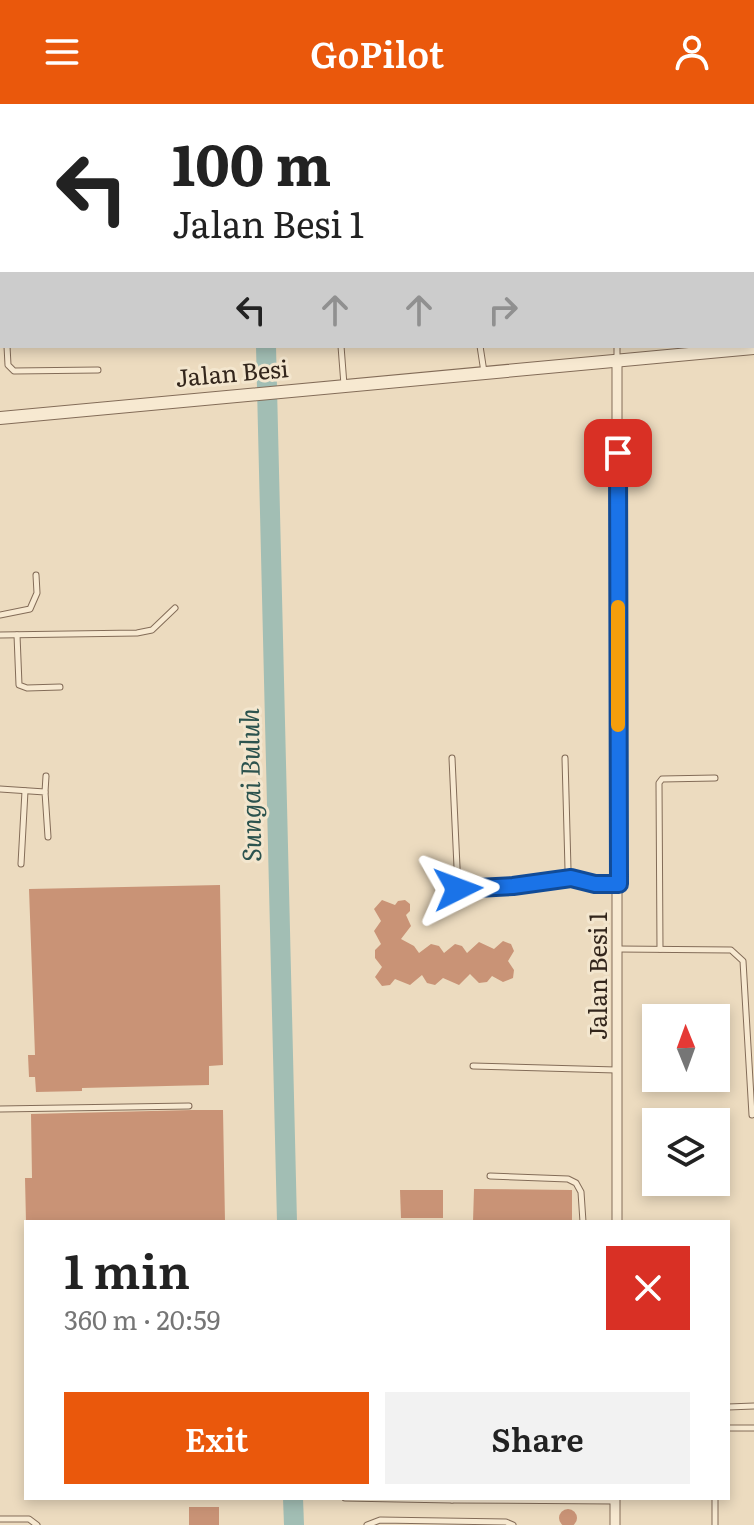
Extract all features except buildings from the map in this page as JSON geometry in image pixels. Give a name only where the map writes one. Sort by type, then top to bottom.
[{"type":"street","name":"Jalan Besi","points":[[0,418],[617,361],[684,350],[754,348]]},
{"type":"street","name":"Jalan Besi 1","points":[[617,361],[617,1220]]},
{"type":"street","points":[[615,1500],[615,1525]]},
{"type":"lane","points":[[7,348],[8,365],[14,371],[98,370]]},
{"type":"lane","points":[[341,348],[344,386]]},
{"type":"lane","points":[[480,348],[484,373]]},
{"type":"lane","name":"Jalan Besi 1","points":[[617,348],[617,361]]},
{"type":"lane","points":[[0,615],[30,609],[37,593],[36,575]]},
{"type":"lane","points":[[0,635],[137,633],[152,630],[175,608]]},
{"type":"lane","points":[[17,635],[19,685],[27,688],[60,687]]},
{"type":"lane","points":[[452,758],[458,889],[571,878],[595,884],[619,884]]},
{"type":"lane","points":[[565,758],[568,869],[571,878]]},
{"type":"lane","points":[[46,776],[48,837]]},
{"type":"lane","points":[[660,949],[659,783],[662,779],[715,778]]},
{"type":"lane","points":[[0,789],[45,792]]},
{"type":"lane","points":[[21,864],[25,791]]},
{"type":"lane","points":[[619,949],[731,950],[743,961],[752,1115]]},
{"type":"lane","points":[[473,1066],[618,1070]]},
{"type":"lane","points":[[0,1109],[189,1106]]},
{"type":"lane","points":[[490,1176],[568,1179],[576,1183],[581,1192],[583,1220]]},
{"type":"lane","points":[[730,1407],[754,1406]]},
{"type":"lane","points":[[730,1428],[754,1428]]},
{"type":"lane","points":[[588,1500],[615,1500]]},
{"type":"lane","points":[[715,1500],[715,1525]]},
{"type":"lane","points":[[0,1519],[29,1519],[37,1525]]},
{"type":"lane","points":[[367,1525],[380,1520],[506,1522],[513,1525]]},
{"type":"waterway","name":"Sungai Buluh","points":[[266,348],[287,1220]]},
{"type":"waterway","name":"Sungai Buluh","points":[[293,1500],[294,1525]]},
{"type":"slow traffic","points":[[618,607],[618,725]]},
{"type":"route","points":[[458,889],[547,883],[571,878],[595,884],[619,884],[618,453]]}]
